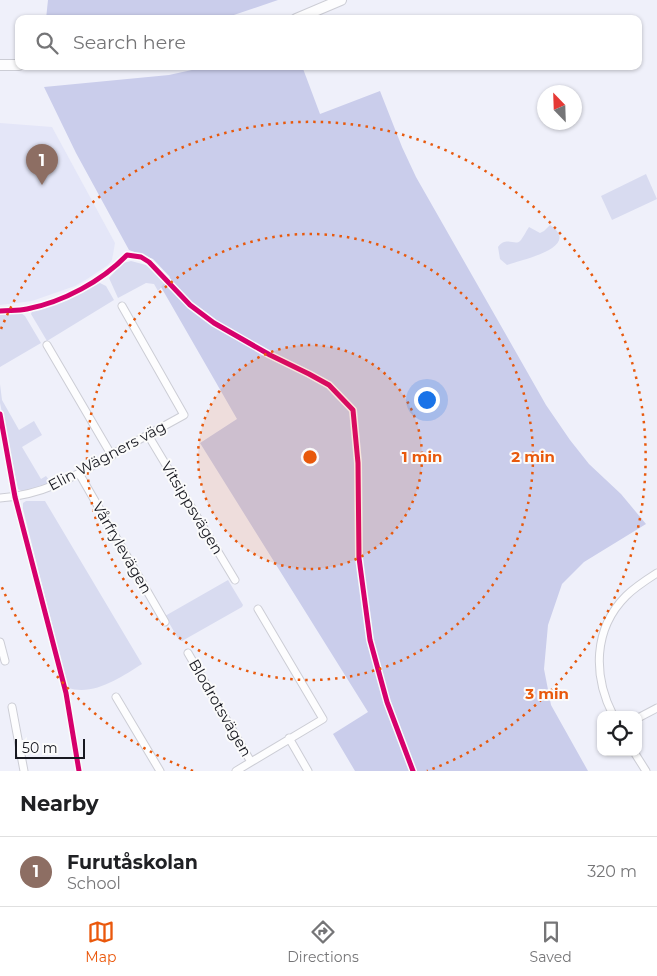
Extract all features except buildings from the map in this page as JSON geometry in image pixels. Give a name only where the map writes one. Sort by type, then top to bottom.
[{"type":"street","points":[[305,15],[341,0]]},
{"type":"street","points":[[0,64],[15,65]]},
{"type":"street","name":"Elin Wägners väg","points":[[0,498],[40,492],[80,475],[184,415],[122,306]]},
{"type":"street","points":[[47,345],[112,456]]},
{"type":"street","name":"Vitsippsvägen","points":[[148,435],[235,580]]},
{"type":"street","name":"Vårfrylevägen","points":[[80,475],[165,622]]},
{"type":"street","points":[[611,711],[604,696],[600,680],[600,652],[605,627],[614,610],[626,596],[657,573]]},
{"type":"street","points":[[236,771],[323,719],[258,609]]},
{"type":"street","points":[[0,642],[5,661]]},
{"type":"street","name":"Blodrotsvägen","points":[[188,653],[251,762]]},
{"type":"street","points":[[116,697],[160,771]]},
{"type":"street","points":[[12,707],[24,771]]},
{"type":"street","points":[[642,716],[657,708]]},
{"type":"street","points":[[290,738],[308,771]]},
{"type":"street","points":[[637,756],[646,771]]},
{"type":"shaded area","points":[[48,0],[278,0],[234,15],[46,15]]},
{"type":"shaded area","points":[[192,70],[304,70],[320,114],[380,91],[416,177],[546,405],[589,464],[621,494],[646,524],[584,562],[562,584],[548,625],[544,669],[551,705],[588,771],[355,771],[333,734],[368,712],[200,443],[237,419],[161,287],[170,277],[153,259],[129,250],[76,153],[44,87],[169,75]]},
{"type":"shaded area","points":[[0,123],[52,127],[115,243],[112,260],[108,265],[75,286],[32,301],[0,305]]},
{"type":"shaded area","points":[[646,174],[657,199],[612,220],[601,196]]},
{"type":"shaded area","points":[[550,225],[558,233],[559,240],[555,246],[535,256],[507,265],[500,259],[498,247],[501,244],[504,242],[518,242],[529,227],[540,233]]},
{"type":"shaded area","points":[[131,261],[146,265],[166,282],[158,291],[154,284],[146,283],[118,298],[109,278],[123,263]]},
{"type":"shaded area","points":[[100,283],[106,286],[114,300],[47,341],[31,314],[32,311],[71,297]]},
{"type":"shaded area","points":[[21,313],[25,316],[41,343],[0,367],[0,315]]},
{"type":"shaded area","points":[[0,384],[2,400],[19,430],[34,421],[42,435],[22,447],[41,479],[46,476],[49,480],[45,487],[23,492],[18,489],[0,403]]},
{"type":"shaded area","points":[[26,501],[45,501],[142,664],[107,684],[88,689],[68,688],[23,509],[23,503]]},
{"type":"shaded area","points":[[228,580],[243,605],[242,607],[182,641],[179,640],[165,616]]},
{"type":"cycle path","points":[[0,311],[24,310],[68,296],[94,282],[127,255],[141,257],[149,262],[190,305],[214,323],[270,355],[329,385],[353,410],[358,463],[359,558],[370,640],[387,702],[413,771]]},
{"type":"cycle path","points":[[0,414],[15,497],[66,693],[79,771]]},
{"type":"place","name":"Furutåskolan","points":[[42,185]]}]
